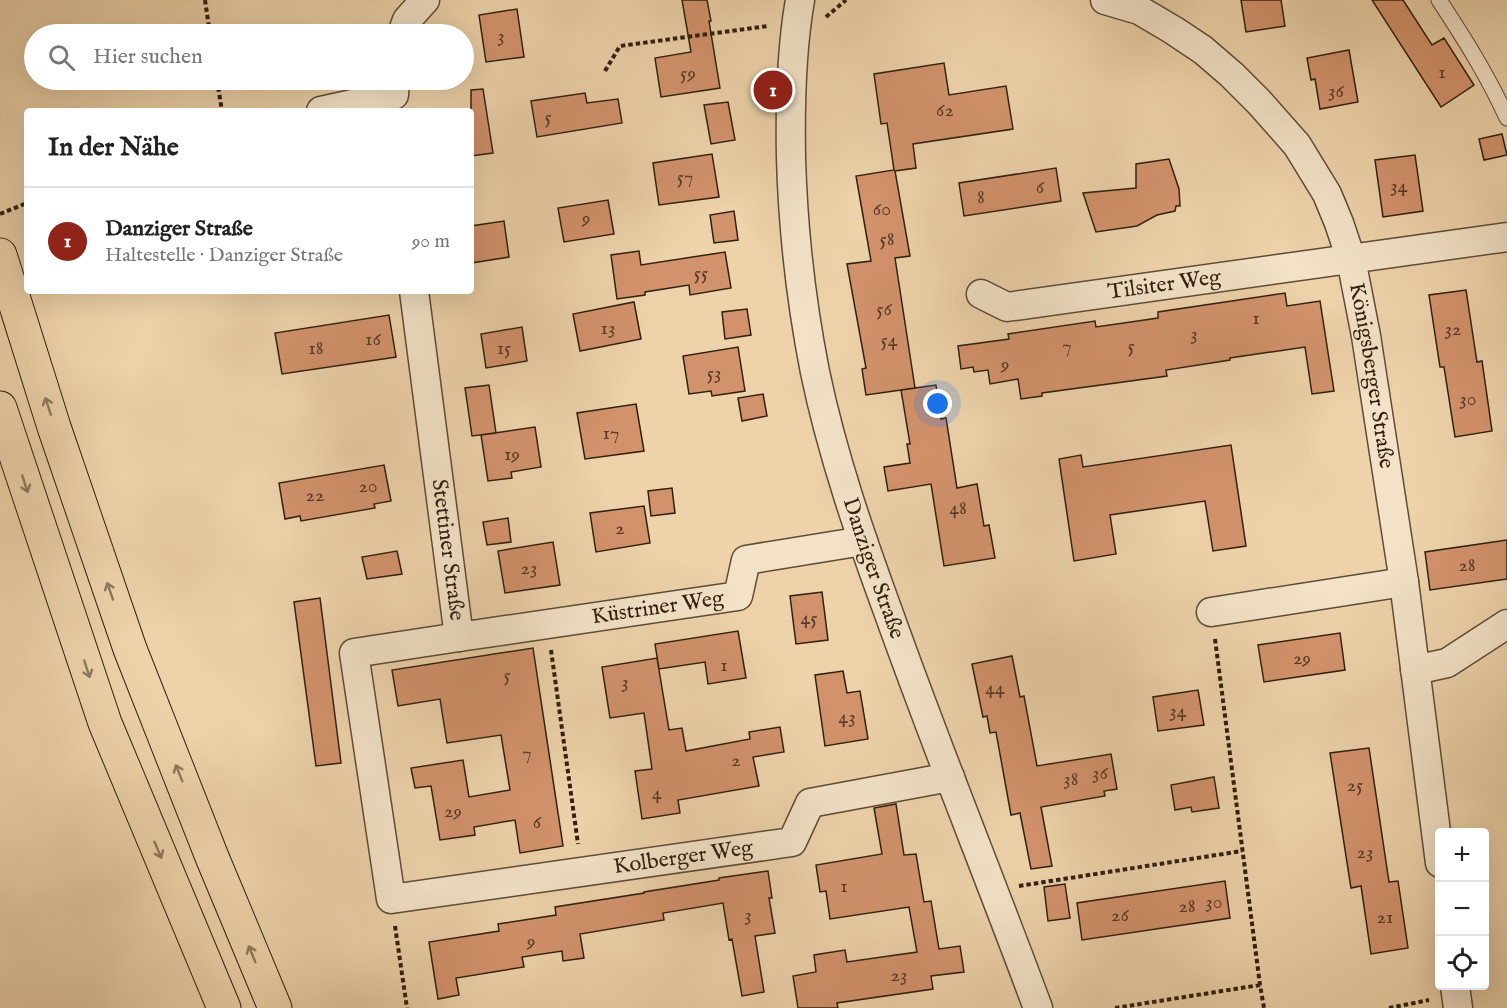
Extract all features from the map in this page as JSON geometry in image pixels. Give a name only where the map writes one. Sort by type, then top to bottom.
[{"type":"highway","points":[[2,261],[54,427],[130,650],[275,1008]]},
{"type":"highway","points":[[0,408],[105,723],[224,1008]]},
{"type":"street","points":[[406,24],[425,0]]},
{"type":"street","name":"Königsberger Straße","points":[[1105,0],[1139,10],[1173,30],[1203,50],[1232,75],[1297,145],[1327,194],[1339,223],[1351,259],[1366,336],[1404,582],[1435,828]]},
{"type":"street","name":"Danziger Straße","points":[[799,11],[790,116],[792,191],[796,252],[817,382],[829,431],[863,541],[1038,1008]]},
{"type":"street","points":[[335,108],[394,95]]},
{"type":"street","name":"Tilsiter Weg","points":[[981,294],[1007,307],[1507,237]]},
{"type":"street","name":"Stettiner Straße","points":[[391,899],[354,653],[459,637],[414,294]]},
{"type":"street","name":"Küstriner Weg","points":[[459,637],[738,596],[746,560],[863,541]]},
{"type":"street","points":[[1211,612],[1404,582]]},
{"type":"street","points":[[1415,670],[1447,663],[1507,624]]},
{"type":"street","name":"Kolberger Weg","points":[[391,899],[792,842],[810,803],[950,777]]},
{"type":"lane","points":[[1439,0],[1493,87],[1507,118]]},
{"type":"path","points":[[205,0],[209,24]]},
{"type":"path","points":[[605,71],[620,46],[799,11]]},
{"type":"path","points":[[219,90],[222,108]]},
{"type":"path","points":[[0,214],[24,204]]},
{"type":"path","points":[[1211,612],[1264,1008]]},
{"type":"path","points":[[548,623],[582,872]]},
{"type":"path","points":[[994,890],[1243,851]]},
{"type":"path","points":[[391,899],[407,1008]]},
{"type":"path","points":[[1115,1008],[1260,985]]},
{"type":"path","points":[[1389,1008],[1456,996]]},
{"type":"building","points":[[682,0],[707,0],[720,88],[661,97],[655,58],[691,52]]},
{"type":"building","points":[[1241,0],[1281,0],[1285,26],[1246,32]]},
{"type":"building","points":[[1372,0],[1403,0],[1432,45],[1444,38],[1474,85],[1441,107]]},
{"type":"building","points":[[517,9],[524,57],[486,62],[479,15]]},
{"type":"building","points":[[1349,50],[1358,102],[1320,109],[1315,79],[1311,80],[1307,58]]},
{"type":"building","points":[[944,63],[949,95],[1006,86],[1013,129],[913,144],[916,168],[895,171],[910,256],[895,258],[915,388],[866,395],[862,369],[866,368],[847,264],[871,261],[856,176],[894,170],[887,123],[881,124],[874,74]]},
{"type":"building","points":[[483,89],[493,153],[474,156],[474,108],[471,108],[471,90]]},
{"type":"building","points":[[585,93],[587,103],[618,99],[622,123],[537,137],[531,101]]},
{"type":"building","points":[[728,102],[735,140],[711,144],[704,105]]},
{"type":"building","points":[[1502,134],[1507,155],[1484,160],[1479,139]]},
{"type":"building","points":[[712,154],[719,197],[659,205],[653,163]]},
{"type":"building","points":[[1415,155],[1423,211],[1383,217],[1375,160]]},
{"type":"building","points":[[1169,159],[1179,189],[1180,206],[1176,206],[1175,211],[1157,215],[1137,226],[1096,232],[1083,193],[1136,188],[1136,164]]},
{"type":"building","points":[[1056,168],[1061,201],[964,216],[959,183]]},
{"type":"building","points":[[608,200],[614,234],[564,242],[558,208]]},
{"type":"building","points":[[734,211],[738,240],[714,243],[710,215]]},
{"type":"building","points":[[504,221],[509,257],[474,263],[474,226]]},
{"type":"building","points":[[639,251],[641,265],[725,252],[731,288],[690,295],[689,285],[617,299],[611,255]]},
{"type":"building","points":[[1466,290],[1477,362],[1482,361],[1492,431],[1455,437],[1444,367],[1440,367],[1429,295]]},
{"type":"building","points":[[1285,293],[1287,306],[1320,301],[1334,391],[1312,394],[1305,347],[1166,370],[1167,376],[1042,393],[1042,396],[1021,399],[1018,379],[990,384],[988,370],[974,372],[973,367],[961,369],[958,346],[1009,339],[1008,334],[1095,321],[1096,327],[1158,318],[1158,312]]},
{"type":"building","points":[[634,302],[641,339],[580,351],[573,314]]},
{"type":"building","points":[[747,309],[751,335],[725,339],[722,312]]},
{"type":"building","points":[[389,315],[396,357],[282,374],[275,333]]},
{"type":"building","points":[[522,327],[527,361],[486,368],[481,334]]},
{"type":"building","points":[[738,347],[745,391],[712,396],[711,391],[689,394],[683,356]]},
{"type":"building","points":[[489,385],[496,433],[472,436],[465,388]]},
{"type":"building","points":[[936,385],[941,419],[946,418],[957,488],[977,484],[984,526],[989,525],[995,558],[944,566],[931,484],[888,491],[884,467],[910,463],[907,444],[910,444],[901,390]]},
{"type":"building","points":[[763,394],[767,416],[742,421],[738,398]]},
{"type":"building","points":[[636,404],[644,451],[585,459],[577,413]]},
{"type":"building","points":[[535,427],[541,467],[511,472],[512,478],[488,481],[481,435]]},
{"type":"building","points":[[1231,445],[1246,546],[1213,551],[1205,501],[1110,515],[1116,554],[1074,561],[1059,459],[1081,455],[1083,467]]},
{"type":"building","points":[[384,465],[391,501],[374,504],[375,508],[301,521],[300,516],[285,519],[279,483]]},
{"type":"building","points":[[672,488],[675,513],[651,516],[648,491]]},
{"type":"building","points":[[644,506],[650,543],[596,552],[590,513]]},
{"type":"building","points":[[508,518],[511,542],[487,545],[483,522]]},
{"type":"building","points":[[1507,540],[1507,579],[1430,590],[1425,552]]},
{"type":"building","points":[[553,542],[560,585],[505,593],[498,551]]},
{"type":"building","points":[[397,551],[402,574],[367,579],[362,557]]},
{"type":"building","points":[[822,592],[828,640],[796,644],[790,596]]},
{"type":"building","points":[[320,598],[341,763],[316,766],[294,602]]},
{"type":"building","points":[[738,631],[746,678],[708,684],[705,662],[659,669],[655,644]]},
{"type":"building","points":[[1340,633],[1345,670],[1264,682],[1258,645]]},
{"type":"building","points":[[533,648],[563,846],[520,853],[515,820],[474,827],[475,835],[440,840],[431,786],[415,788],[411,768],[463,760],[469,797],[510,790],[501,735],[447,743],[440,699],[398,706],[392,670]]},
{"type":"building","points":[[1012,656],[1020,697],[1024,696],[1037,766],[1111,754],[1117,789],[1104,791],[1105,796],[1041,807],[1052,866],[1031,869],[1020,813],[1011,815],[996,732],[990,733],[987,716],[983,717],[972,664]]},
{"type":"building","points":[[657,658],[669,730],[682,728],[686,751],[750,739],[749,732],[780,727],[784,752],[753,757],[759,786],[678,800],[680,813],[642,819],[635,771],[652,769],[644,713],[610,718],[602,667]]},
{"type":"building","points":[[843,671],[847,693],[860,691],[868,739],[825,746],[815,675]]},
{"type":"building","points":[[1198,690],[1204,725],[1158,731],[1153,697]]},
{"type":"building","points":[[1369,748],[1389,882],[1398,881],[1408,948],[1371,954],[1361,886],[1351,888],[1330,753]]},
{"type":"building","points":[[1214,777],[1219,808],[1192,812],[1191,807],[1175,810],[1171,785]]},
{"type":"building","points":[[896,804],[904,855],[916,854],[924,902],[931,901],[939,949],[960,946],[964,972],[931,976],[933,989],[837,1003],[838,1008],[798,1008],[793,976],[816,972],[814,955],[845,950],[847,962],[917,952],[909,907],[830,919],[826,891],[820,892],[816,865],[882,854],[874,808]]},
{"type":"building","points":[[768,871],[772,898],[769,898],[775,933],[755,936],[764,992],[742,996],[723,903],[663,913],[664,920],[580,934],[584,958],[563,961],[562,951],[522,957],[524,967],[456,978],[459,995],[438,999],[429,942],[499,931],[498,924],[556,915],[555,907]]},
{"type":"building","points":[[1225,881],[1230,918],[1082,940],[1077,903]]},
{"type":"building","points":[[1065,884],[1070,918],[1048,921],[1044,887]]},
{"type":"place","name":"Danziger Straße","points":[[773,90]]}]
